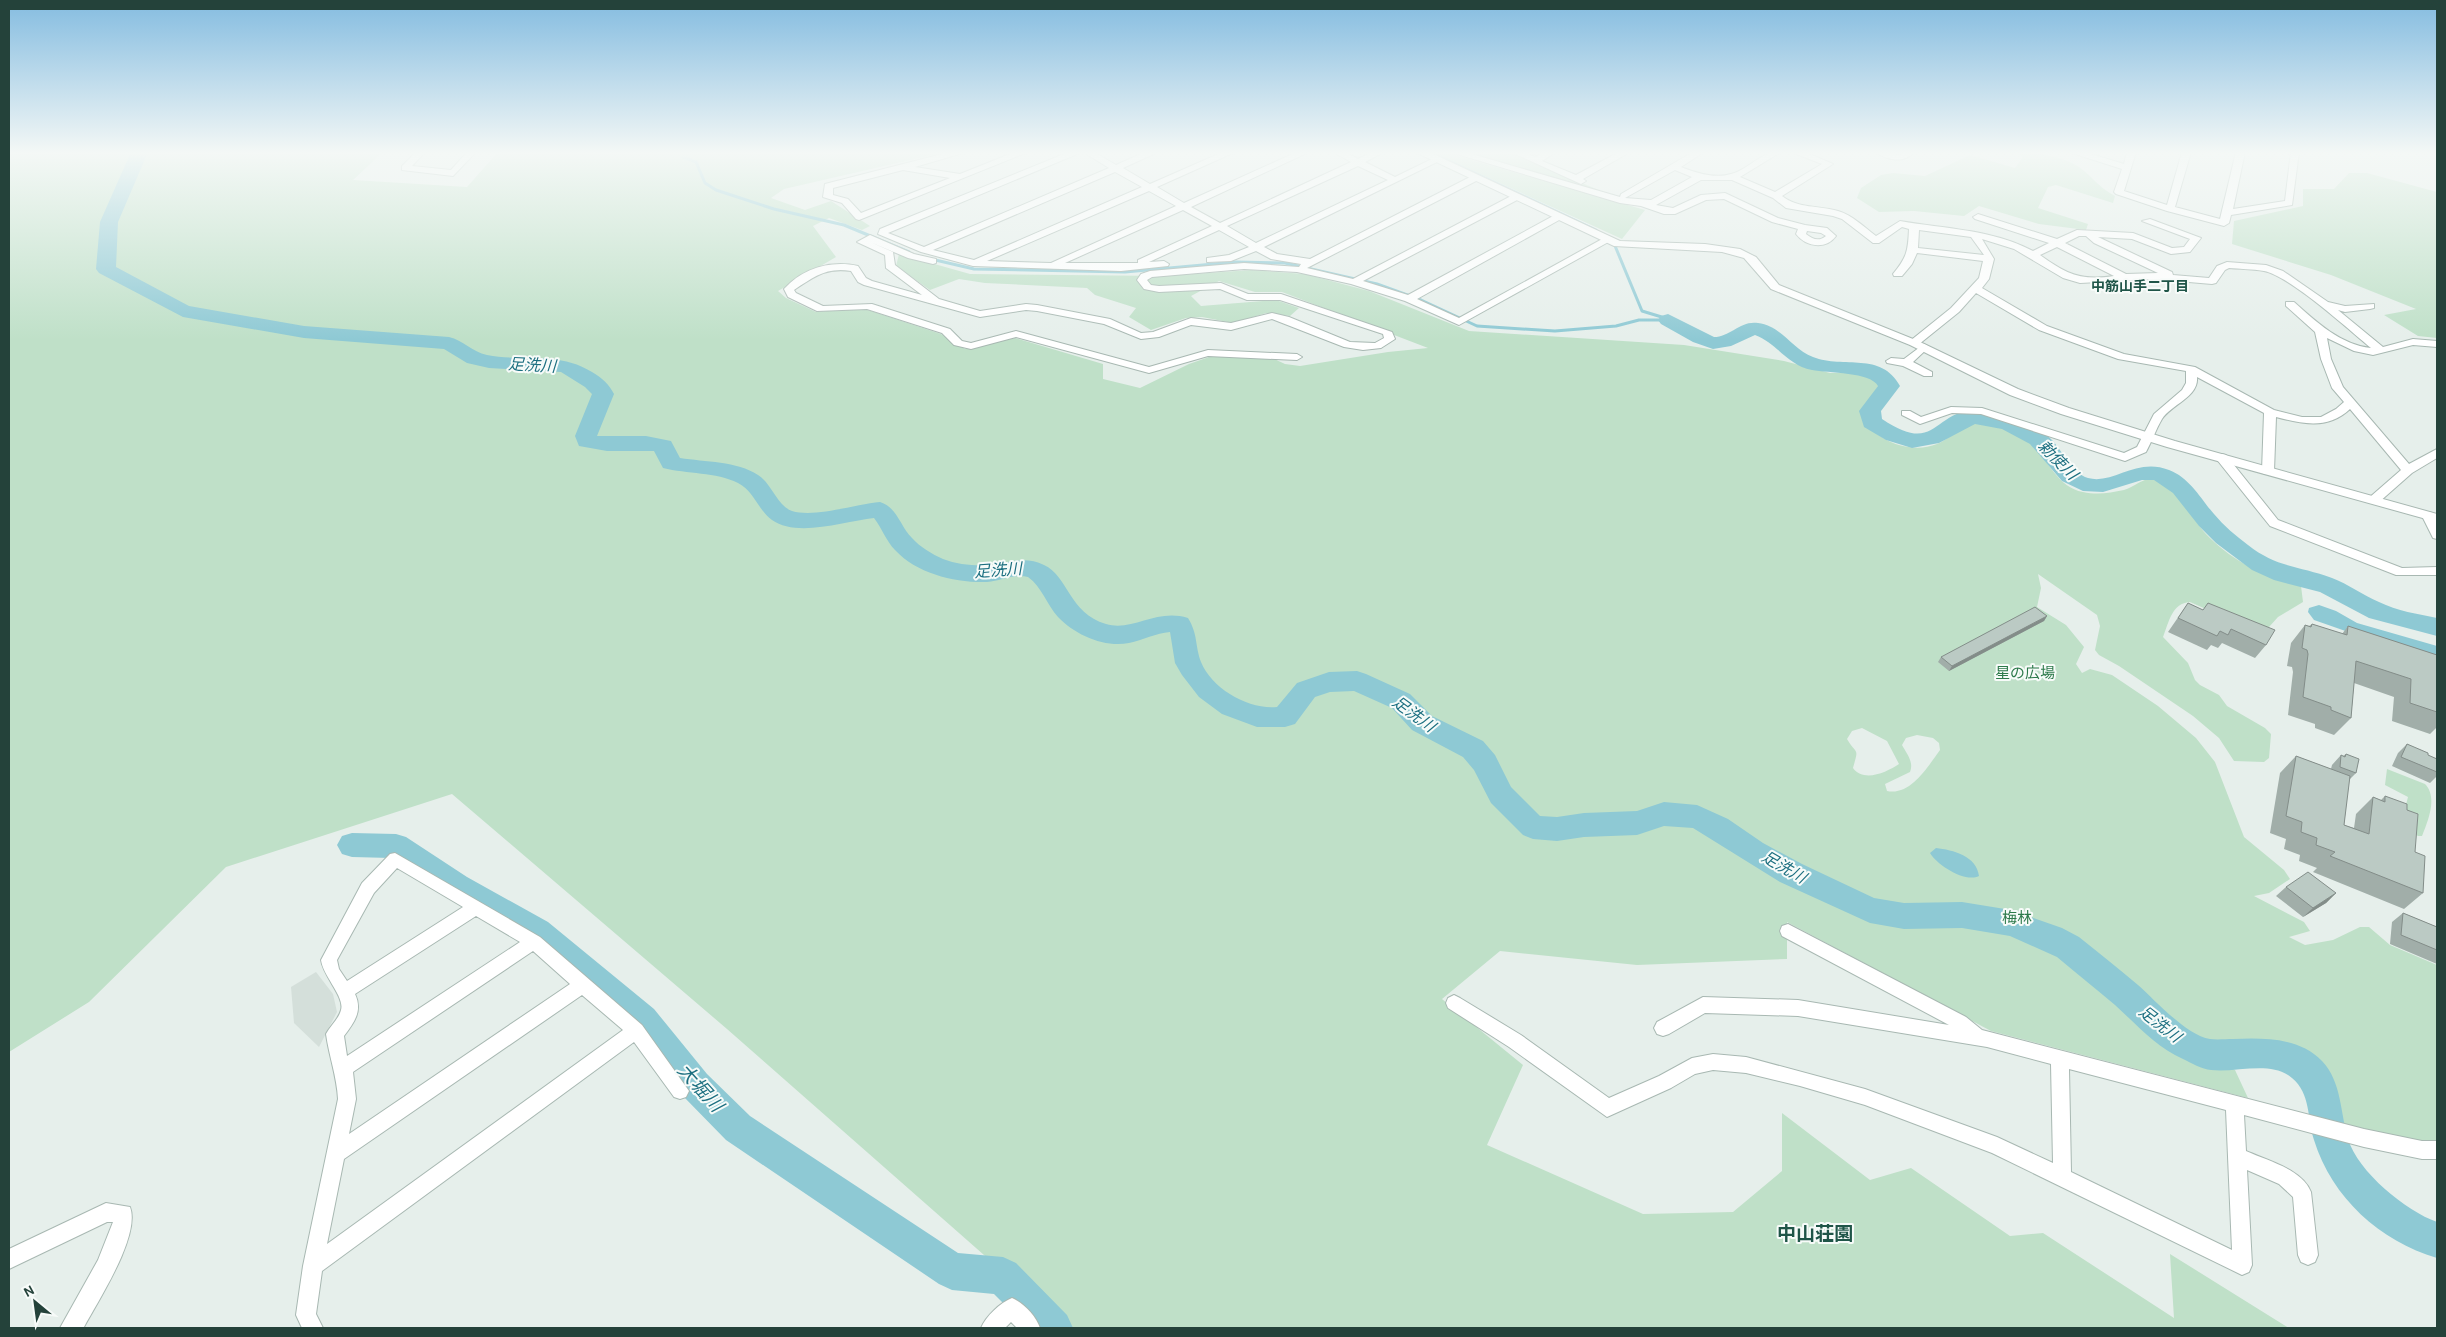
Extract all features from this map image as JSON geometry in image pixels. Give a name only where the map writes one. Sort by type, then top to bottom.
[{"type":"street","points":[[924,214],[883,231],[862,242],[890,254],[890,266],[938,301],[953,308],[980,314],[1026,307],[1038,308],[1106,321],[1117,324],[1130,334],[1148,337],[1184,323],[1199,320],[1234,326],[1272,316],[1324,334],[1352,347],[1375,345],[1390,338],[1387,332],[1281,297],[1247,297],[1221,286],[1159,289],[1148,287],[1142,280],[1150,274]]},
{"type":"street","points":[[924,250],[1007,214]]},
{"type":"street","points":[[973,263],[1087,214]]},
{"type":"street","points":[[1052,266],[1166,214]]},
{"type":"street","points":[[1196,214],[1274,257],[1312,262]]},
{"type":"street","points":[[1132,267],[1244,214]]},
{"type":"street","points":[[883,231],[883,234],[924,250],[973,263],[1121,268],[1231,258],[1324,214]]},
{"type":"street","points":[[1297,269],[1404,214]]},
{"type":"street","points":[[1354,282],[1483,214]]},
{"type":"street","points":[[1553,214],[1607,240],[1634,247],[1717,248],[1741,252],[1752,259],[1766,281],[1775,287],[1919,345],[2014,392],[2064,411],[2147,437],[2432,517],[2437,535]]},
{"type":"street","points":[[1763,214],[1775,220],[1804,228]]},
{"type":"street","points":[[1838,214],[1845,217],[1876,241],[1895,225],[1975,235],[1982,234],[2016,245],[2074,280],[2096,282],[2145,276],[2174,276],[2206,282],[2212,281],[2221,268],[2227,265],[2266,268],[2279,273],[2323,303],[2381,351]]},
{"type":"street","points":[[2191,214],[2224,223],[2227,214]]},
{"type":"street","points":[[1409,299],[1558,217]]},
{"type":"street","points":[[1978,217],[2056,242],[2127,279]]},
{"type":"street","points":[[2034,255],[2056,242],[2077,233],[2132,236],[2171,251],[2187,250],[2196,238],[2147,221]]},
{"type":"street","points":[[1898,274],[1908,265],[1913,250],[1914,227]]},
{"type":"street","points":[[2087,233],[2097,241],[2174,276]]},
{"type":"street","points":[[1906,363],[1919,345],[1984,279],[1989,259],[1988,254],[1975,235]]},
{"type":"street","points":[[870,238],[911,256],[970,271],[1150,274],[1244,266],[1297,269],[1354,282],[1409,299],[1459,322],[1607,240]]},
{"type":"street","points":[[1913,250],[1989,259]]},
{"type":"street","points":[[938,301],[908,296],[868,283],[862,280],[854,268],[834,264],[821,268],[789,290],[792,295],[821,309],[868,306],[946,331],[958,343],[971,346],[1016,334],[1149,370],[1208,353],[1297,357]]},
{"type":"street","points":[[1975,288],[2043,328],[2122,357],[2191,369],[2270,412],[2310,421],[2328,420],[2341,413],[2349,404]]},
{"type":"street","points":[[2323,303],[2345,309],[2370,306]]},
{"type":"street","points":[[2290,304],[2320,331],[2361,350],[2372,353],[2413,342],[2437,344]]},
{"type":"street","points":[[2320,331],[2332,374],[2349,404],[2408,470]]},
{"type":"street","points":[[1891,361],[1906,363],[1928,374]]},
{"type":"street","points":[[1906,413],[1920,420],[1951,410],[1982,411],[2125,457],[2142,448],[2147,442],[2147,437],[2158,416],[2186,392],[2192,383],[2191,369]]},
{"type":"street","points":[[2268,471],[2270,412]]},
{"type":"street","points":[[2374,500],[2408,470],[2437,453]]},
{"type":"street","points":[[2222,458],[2274,523],[2401,572],[2437,571]]},
{"type":"street","points":[[313,1328],[306,1316],[313,1266],[347,1099],[346,1079],[335,1044],[335,1034],[349,1014],[350,1008],[344,992],[330,969],[329,960],[368,888],[395,859],[534,942],[636,1031],[680,1091]]},
{"type":"street","points":[[344,992],[475,908]]},
{"type":"street","points":[[1788,931],[1960,1022],[1977,1037]]},
{"type":"street","points":[[343,1069],[534,942]]},
{"type":"street","points":[[337,1153],[583,985]]},
{"type":"street","points":[[1454,1003],[1515,1041],[1607,1108],[1665,1082],[1692,1066],[1712,1062],[1746,1066],[1800,1078],[1865,1097],[1997,1146],[2242,1265],[2236,1104]]},
{"type":"street","points":[[1662,1028],[1702,1005],[1798,1008],[1977,1037],[2364,1138],[2422,1150],[2437,1150]]},
{"type":"street","points":[[313,1266],[636,1031]]},
{"type":"street","points":[[2060,1058],[2062,1178]]},
{"type":"street","points":[[2238,1157],[2286,1178],[2302,1192],[2308,1255]]},
{"type":"street","points":[[9,1259],[106,1212],[123,1214],[123,1221],[116,1242],[77,1320],[70,1328]]},
{"type":"street","points":[[992,1328],[1012,1308],[1030,1328]]},
{"type":"shaded area","points":[[316,972],[333,994],[337,1012],[319,1047],[294,1023],[291,987]]},
{"type":"green space","points":[[9,214],[852,214],[870,226],[862,230],[829,218],[813,226],[836,257],[778,291],[786,298],[816,312],[862,308],[941,334],[965,349],[1015,338],[1103,364],[1103,379],[1140,388],[1189,364],[1212,356],[1272,358],[1285,364],[1300,366],[1388,352],[1428,348],[1282,292],[1255,292],[1219,281],[1191,296],[1201,306],[1276,300],[1299,308],[1290,316],[1266,313],[1233,323],[1202,317],[1186,318],[1151,330],[1129,317],[1136,308],[1095,295],[1087,288],[985,283],[959,279],[930,290],[896,266],[899,254],[970,274],[1164,276],[1251,270],[1305,274],[1369,291],[1469,331],[1684,345],[1784,361],[1830,373],[1872,375],[1880,383],[1861,414],[1874,431],[1893,443],[1915,448],[1926,447],[1945,440],[1969,424],[1981,423],[2012,431],[2026,438],[2063,482],[2083,492],[2109,493],[2128,488],[2151,478],[2160,479],[2173,489],[2206,534],[2227,553],[2262,573],[2301,586],[2303,602],[2278,617],[2269,627],[2249,628],[2190,602],[2184,603],[2175,610],[2163,637],[2188,663],[2195,680],[2200,685],[2219,695],[2227,706],[2265,728],[2271,734],[2269,758],[2264,762],[2234,761],[2219,738],[2193,716],[2119,666],[2099,655],[2095,650],[2100,626],[2097,615],[2038,574],[2041,588],[2037,607],[2066,625],[2084,647],[2076,664],[2082,673],[2090,669],[2112,675],[2158,706],[2196,738],[2215,762],[2244,837],[2284,870],[2290,879],[2269,893],[2254,896],[2304,922],[2310,931],[2289,937],[2305,945],[2333,940],[2360,927],[2369,927],[2390,945],[2437,965],[2437,1143],[2418,1145],[2333,1121],[2325,1083],[2309,1064],[2287,1053],[2275,1050],[2251,1047],[2217,1048],[2197,1045],[2173,1030],[2138,997],[2135,1005],[2181,1041],[2235,1070],[2248,1098],[1991,1031],[1787,922],[1787,959],[1637,965],[1500,951],[1442,999],[1523,1065],[1487,1145],[1643,1214],[1733,1212],[1782,1171],[1782,1113],[1870,1180],[1911,1168],[2010,1236],[2043,1233],[2174,1318],[2170,1254],[2289,1328],[1067,1328],[727,1029],[452,794],[226,867],[89,1002],[9,1052]],"holes":[[[1862,728],[1887,741],[1899,764],[1876,775],[1863,775],[1853,768],[1856,752],[1847,739],[1852,731]],[[1917,735],[1933,738],[1939,743],[1940,750],[1918,778],[1904,789],[1887,791],[1885,784],[1910,772],[1911,761],[1902,745],[1906,738]]]},
{"type":"green space","points":[[1568,214],[1642,214],[1622,239]]},
{"type":"green space","points":[[2007,214],[2058,214],[2088,224],[2086,230],[2039,224]]},
{"type":"green space","points":[[2264,214],[2437,214],[2437,338],[2418,336],[2384,315],[2416,309],[2331,275],[2232,244],[2234,221]]},
{"type":"green space","points":[[2387,769],[2425,784],[2429,789],[2431,809],[2422,836],[2418,836],[2401,824],[2408,797],[2385,785]]},
{"type":"water","points":[[2319,605],[2336,611],[2357,623],[2437,646],[2437,663],[2314,620],[2308,612],[2309,608]]},
{"type":"water","points":[[1936,848],[1950,850],[1963,855],[1974,863],[1979,876],[1973,878],[1966,877],[1952,872],[1939,863],[1930,853]]},
{"type":"building","points":[[2188,603],[2203,610],[2208,603],[2275,630],[2266,645],[2231,629],[2228,635],[2220,631],[2217,636],[2178,618]]},
{"type":"building","points":[[2035,607],[2047,616],[1952,666],[1941,657]]},
{"type":"building","points":[[2312,624],[2347,635],[2348,626],[2437,655],[2437,712],[2410,703],[2411,679],[2356,661],[2351,718],[2331,710],[2331,707],[2303,697],[2308,654],[2307,650],[2302,648],[2305,625],[2311,627]]},
{"type":"building","points":[[2407,744],[2437,759],[2437,772],[2401,757]]},
{"type":"building","points":[[2346,754],[2359,759],[2356,773],[2340,767],[2341,755],[2345,757]]},
{"type":"building","points":[[2296,756],[2350,776],[2344,825],[2369,834],[2373,797],[2385,802],[2385,796],[2407,804],[2407,810],[2418,814],[2415,852],[2425,856],[2423,893],[2330,856],[2335,852],[2316,845],[2317,838],[2301,832],[2302,822],[2286,816]]},
{"type":"building","points":[[2308,872],[2336,893],[2313,908],[2286,887]]},
{"type":"building","points":[[2403,913],[2437,927],[2437,950],[2401,935]]},
{"type":"waterway","name":"足洗川","points":[[112,214],[109,222],[106,269],[183,311],[304,332],[449,343],[461,352],[474,358],[503,363],[549,364],[567,367],[595,384],[603,394],[586,436],[587,441],[607,444],[655,444],[663,446],[671,463],[741,475],[755,483],[776,510],[785,517],[807,520],[880,510],[904,545],[913,553],[934,564],[957,571],[981,574],[1015,568],[1037,571],[1045,578],[1069,613],[1081,623],[1103,633],[1119,635],[1158,625],[1179,624],[1184,634],[1189,663],[1199,680],[1219,699],[1244,713],[1257,717],[1285,717],[1306,690],[1329,682],[1357,681],[1401,701],[1422,723],[1473,749],[1485,763],[1501,795],[1533,827],[1557,829],[1584,825],[1637,823],[1664,814],[1697,817],[1718,827],[1753,852],[1791,873],[1870,910],[1904,916],[1962,915],[2011,923],[2051,938],[2068,947],[2173,1036],[2194,1048],[2211,1054],[2272,1054],[2293,1059],[2302,1065],[2310,1072],[2319,1087],[2331,1140],[2337,1156],[2347,1172],[2373,1202],[2389,1215],[2421,1235],[2437,1240]]},
{"type":"waterway","points":[[798,214],[844,225],[909,252]]},
{"type":"waterway","points":[[1563,214],[1596,230]]},
{"type":"waterway","points":[[1613,241],[1642,311],[1665,318]]},
{"type":"waterway","points":[[931,259],[974,269],[1125,272],[1236,262],[1285,263],[1377,284],[1421,300],[1477,326],[1555,331],[1616,326],[1639,320],[1668,320]]},
{"type":"waterway","name":"勅使川","points":[[1668,320],[1713,343],[1724,342],[1748,330],[1758,329],[1772,336],[1797,357],[1812,364],[1873,371],[1880,374],[1889,386],[1870,411],[1872,422],[1883,430],[1903,439],[1912,441],[1931,438],[1971,417],[1978,417],[2010,425],[2032,435],[2044,444],[2064,471],[2083,484],[2103,485],[2141,473],[2160,474],[2175,482],[2207,521],[2224,538],[2260,565],[2282,574],[2316,581],[2378,612],[2437,627]]},
{"type":"waterway","name":"大堀川","points":[[352,845],[396,846],[456,886],[537,931],[642,1019],[695,1085],[738,1128],[952,1271],[1003,1276],[1054,1328]]},
{"type":"district","name":"中筋山手二丁目","points":[[2140,286]]},
{"type":"district","name":"中山荘園","points":[[1815,1234]]},
{"type":"park label","name":"星の広場","points":[[2025,673]]},
{"type":"park label","name":"梅林","points":[[2017,918]]}]
